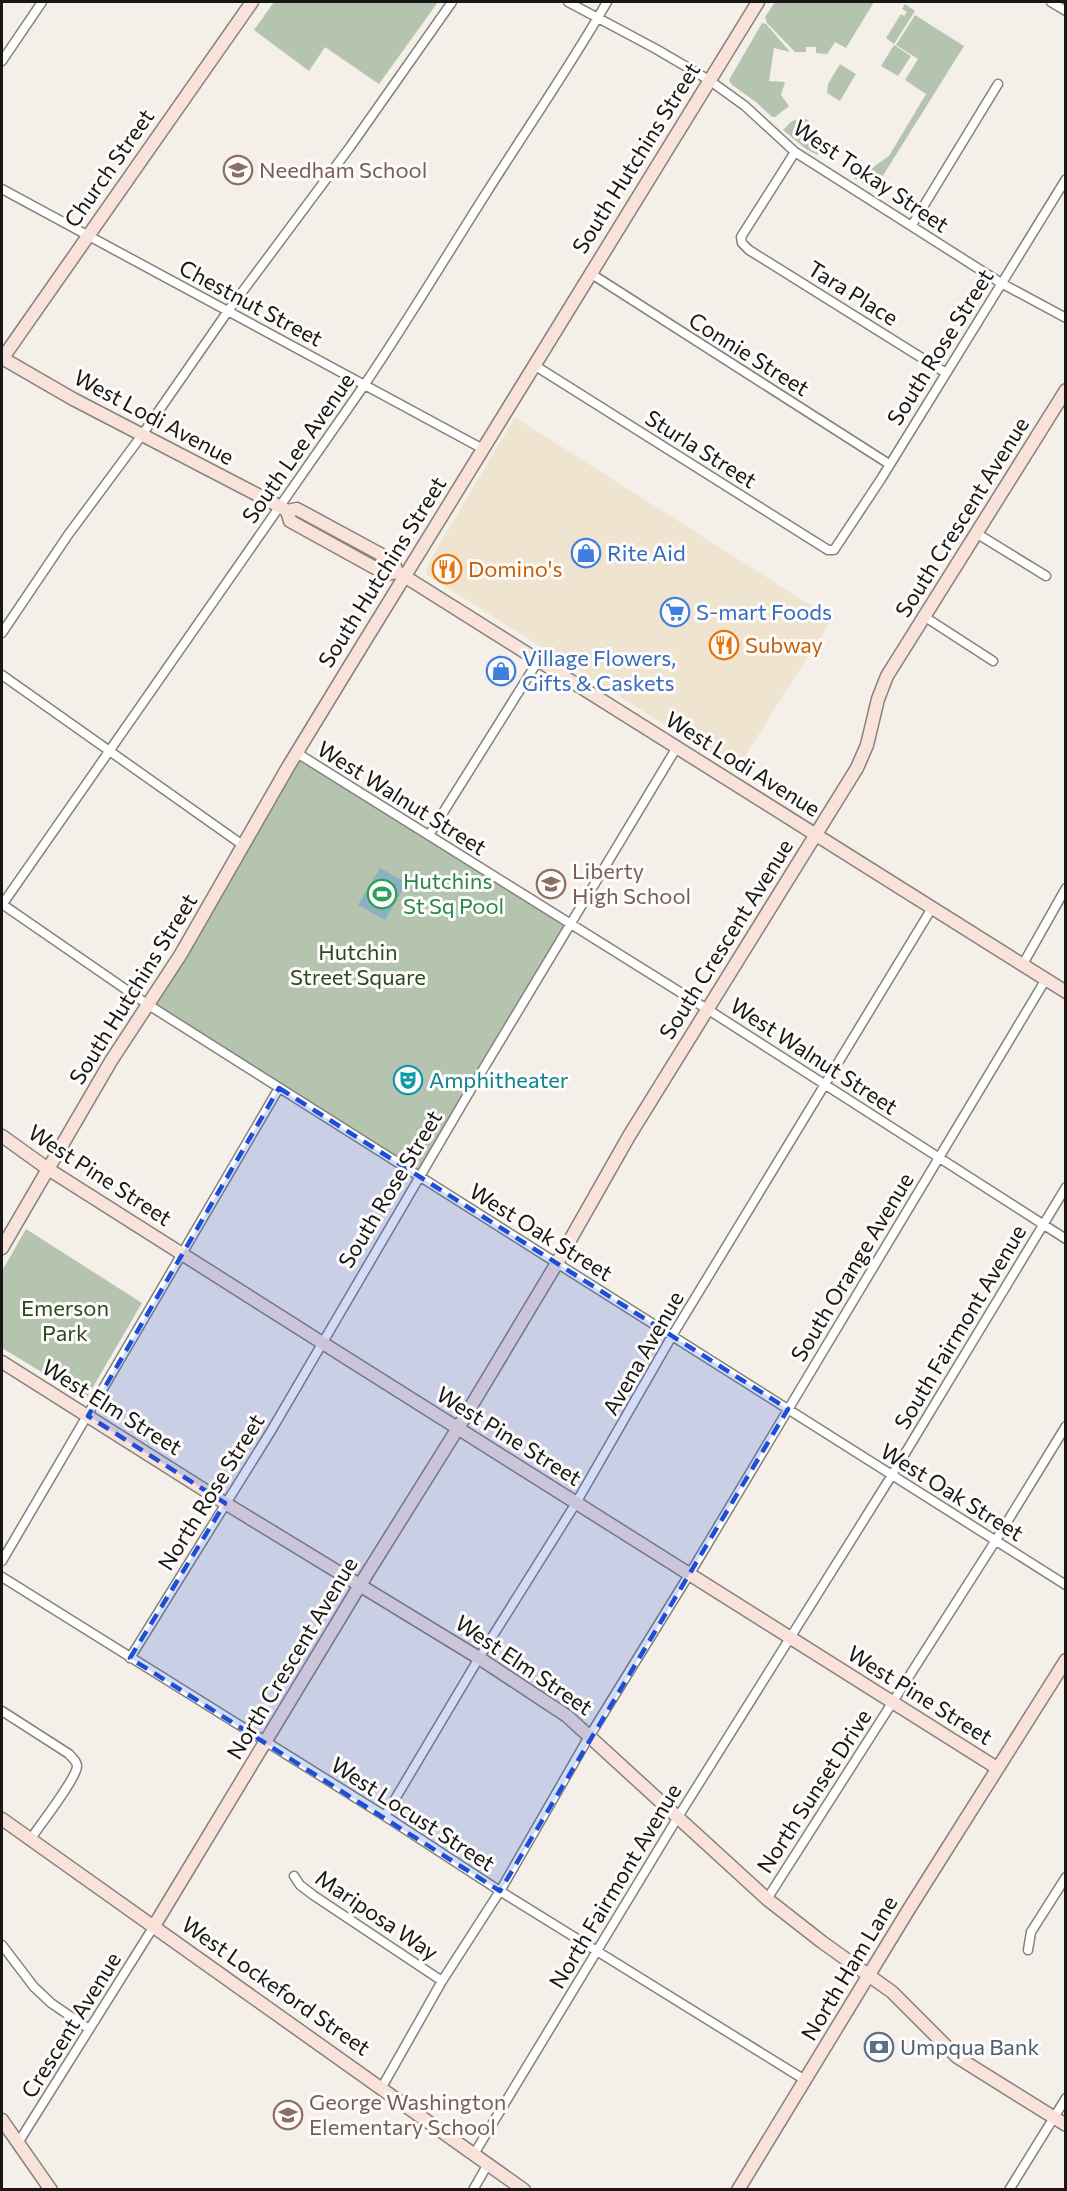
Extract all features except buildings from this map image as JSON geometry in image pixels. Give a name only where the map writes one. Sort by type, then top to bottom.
[{"type":"street","points":[[2,61],[42,2]]},
{"type":"street","name":"Church Street","points":[[2,359],[252,2]]},
{"type":"street","points":[[2,633],[68,535],[142,435],[228,311],[350,147],[452,2]]},
{"type":"street","name":"West Tokay Street","points":[[568,2],[709,80],[745,106],[795,152],[1000,283],[1065,318]]},
{"type":"street","name":"South Lee Avenue","points":[[2,904],[283,509],[416,308],[607,2]]},
{"type":"street","name":"South Hutchins Street","points":[[2,1248],[102,1077],[181,954],[401,574],[483,449],[758,2]]},
{"type":"street","points":[[1051,2],[1065,11]]},
{"type":"street","points":[[912,225],[998,84]]},
{"type":"street","name":"Tara Place","points":[[795,152],[741,237],[742,243],[748,250],[946,373]]},
{"type":"street","name":"South Rose Street","points":[[845,534],[1065,179]]},
{"type":"street","name":"Chestnut Street","points":[[2,189],[483,449]]},
{"type":"street","name":"Connie Street","points":[[590,273],[889,464]]},
{"type":"street","name":"West Lodi Avenue","points":[[2,359],[283,509],[290,521],[386,574],[401,574],[1065,992]]},
{"type":"street","name":"Sturla Street","points":[[534,364],[828,550],[834,550],[845,534]]},
{"type":"street","name":"South Crescent Avenue","points":[[467,1413],[557,1263],[629,1136],[857,768],[867,745],[884,683],[1065,390]]},
{"type":"street","points":[[976,532],[1046,576]]},
{"type":"street","points":[[925,617],[993,661]]},
{"type":"street","points":[[429,836],[538,661]]},
{"type":"street","points":[[2,675],[244,846]]},
{"type":"street","name":"South Rose Street","points":[[321,1342],[677,747]]},
{"type":"street","name":"West Walnut Street","points":[[297,753],[707,1009],[1065,1239]]},
{"type":"street","points":[[1023,964],[1065,888]]},
{"type":"street","name":"West Oak Street","points":[[2,904],[147,1004],[1065,1585]]},
{"type":"street","name":"Avena Avenue","points":[[385,1816],[479,1658],[576,1503],[672,1336],[932,908]]},
{"type":"street","name":"South Orange Avenue","points":[[381,2087],[442,1981],[500,1891],[590,1735],[689,1575],[1046,980]]},
{"type":"street","points":[[2,1561],[279,1088]]},
{"type":"street","name":"West Pine Street","points":[[2,1136],[48,1169],[997,1768]]},
{"type":"street","name":"South Fairmont Avenue","points":[[789,1638],[892,1475],[1065,1187]]},
{"type":"street","name":"North Rose Street","points":[[130,1658],[271,1431],[321,1342]]},
{"type":"street","name":"West Elm Street","points":[[2,1362],[225,1503],[536,1694],[590,1735],[766,1899],[892,1992],[957,2057],[1065,2125]]},
{"type":"street","name":"North Crescent Avenue","points":[[154,1926],[467,1413]]},
{"type":"street","name":"North Sunset Drive","points":[[766,1899],[996,1540],[1065,1426]]},
{"type":"street","name":"West Locust Street","points":[[2,1577],[805,2080]]},
{"type":"street","name":"North Fairmont Avenue","points":[[474,2154],[597,1949],[789,1638]]},
{"type":"street","name":"North Ham Lane","points":[[738,2190],[997,1768],[1064,1668]]},
{"type":"street","points":[[2,1711],[69,1754],[76,1762],[77,1768],[72,1779],[30,1840]]},
{"type":"street","name":"West Lockeford Street","points":[[2,1819],[524,2190]]},
{"type":"street","name":"Mariposa Way","points":[[294,1876],[300,1885],[442,1981]]},
{"type":"street","points":[[1028,1950],[1031,1932],[1065,1877]]},
{"type":"street","name":"Crescent Avenue","points":[[18,2143],[154,1926]]},
{"type":"street","points":[[2,1945],[34,1987],[51,2003],[89,2028]]},
{"type":"street","points":[[1009,2190],[1065,2098]]},
{"type":"street","points":[[2,2120],[51,2190]]},
{"type":"street","points":[[473,2190],[488,2164]]},
{"type":"highlighted area","points":[[279,1088],[788,1409],[500,1891],[130,1658],[225,1503],[88,1416]]},
{"type":"shaded area","points":[[515,417],[832,619],[736,770],[427,575],[426,570],[433,555]]},
{"type":"green space","points":[[274,2],[438,2],[379,84],[325,47],[309,71],[254,30]]},
{"type":"green space","points":[[775,2],[874,2],[846,48],[835,42],[827,54],[816,53],[816,47],[806,47],[806,52],[795,52],[767,23],[765,17]]},
{"type":"green space","points":[[905,4],[915,11],[894,44],[886,38],[901,14],[904,16],[907,12],[902,9]]},
{"type":"green space","points":[[915,15],[964,46],[874,190],[854,178],[889,156],[926,94],[905,80],[918,59],[896,45]]},
{"type":"green space","points":[[762,23],[766,24],[790,52],[774,48],[769,81],[785,82],[781,95],[789,106],[775,117],[732,85],[729,80]]},
{"type":"green space","points":[[894,45],[911,56],[898,76],[881,66]]},
{"type":"green space","points":[[840,64],[856,74],[840,101],[827,93],[828,84]]},
{"type":"green space","points":[[803,118],[811,125],[805,131],[819,150],[818,155],[806,149],[783,130],[792,121]]},
{"type":"green space","name":"Hutchin Street Square","points":[[297,753],[569,924],[420,1176],[147,1004]]},
{"type":"green space","name":"Emerson Park","points":[[26,1229],[142,1303],[86,1399],[2,1348],[2,1271]]},
{"type":"water","name":"Hutchins St Sq Pool","points":[[380,868],[407,883],[385,920],[358,905]]},
{"type":"place","name":"Needham School","points":[[238,170]]},
{"type":"place","name":"Rite Aid","points":[[586,553]]},
{"type":"place","name":"Domino's","points":[[447,569]]},
{"type":"place","name":"S-mart Foods","points":[[675,612]]},
{"type":"place","name":"Subway","points":[[724,645]]},
{"type":"place","name":"Village Flowers, Gifts & Caskets","points":[[501,671]]},
{"type":"place","name":"Liberty High School","points":[[551,884]]},
{"type":"place","name":"Hutchins St Sq Pool","points":[[382,894]]},
{"type":"place","name":"Amphitheater","points":[[408,1080]]},
{"type":"place","name":"Umpqua Bank","points":[[879,2047]]},
{"type":"place","name":"George Washington Elementary School","points":[[288,2115]]}]
